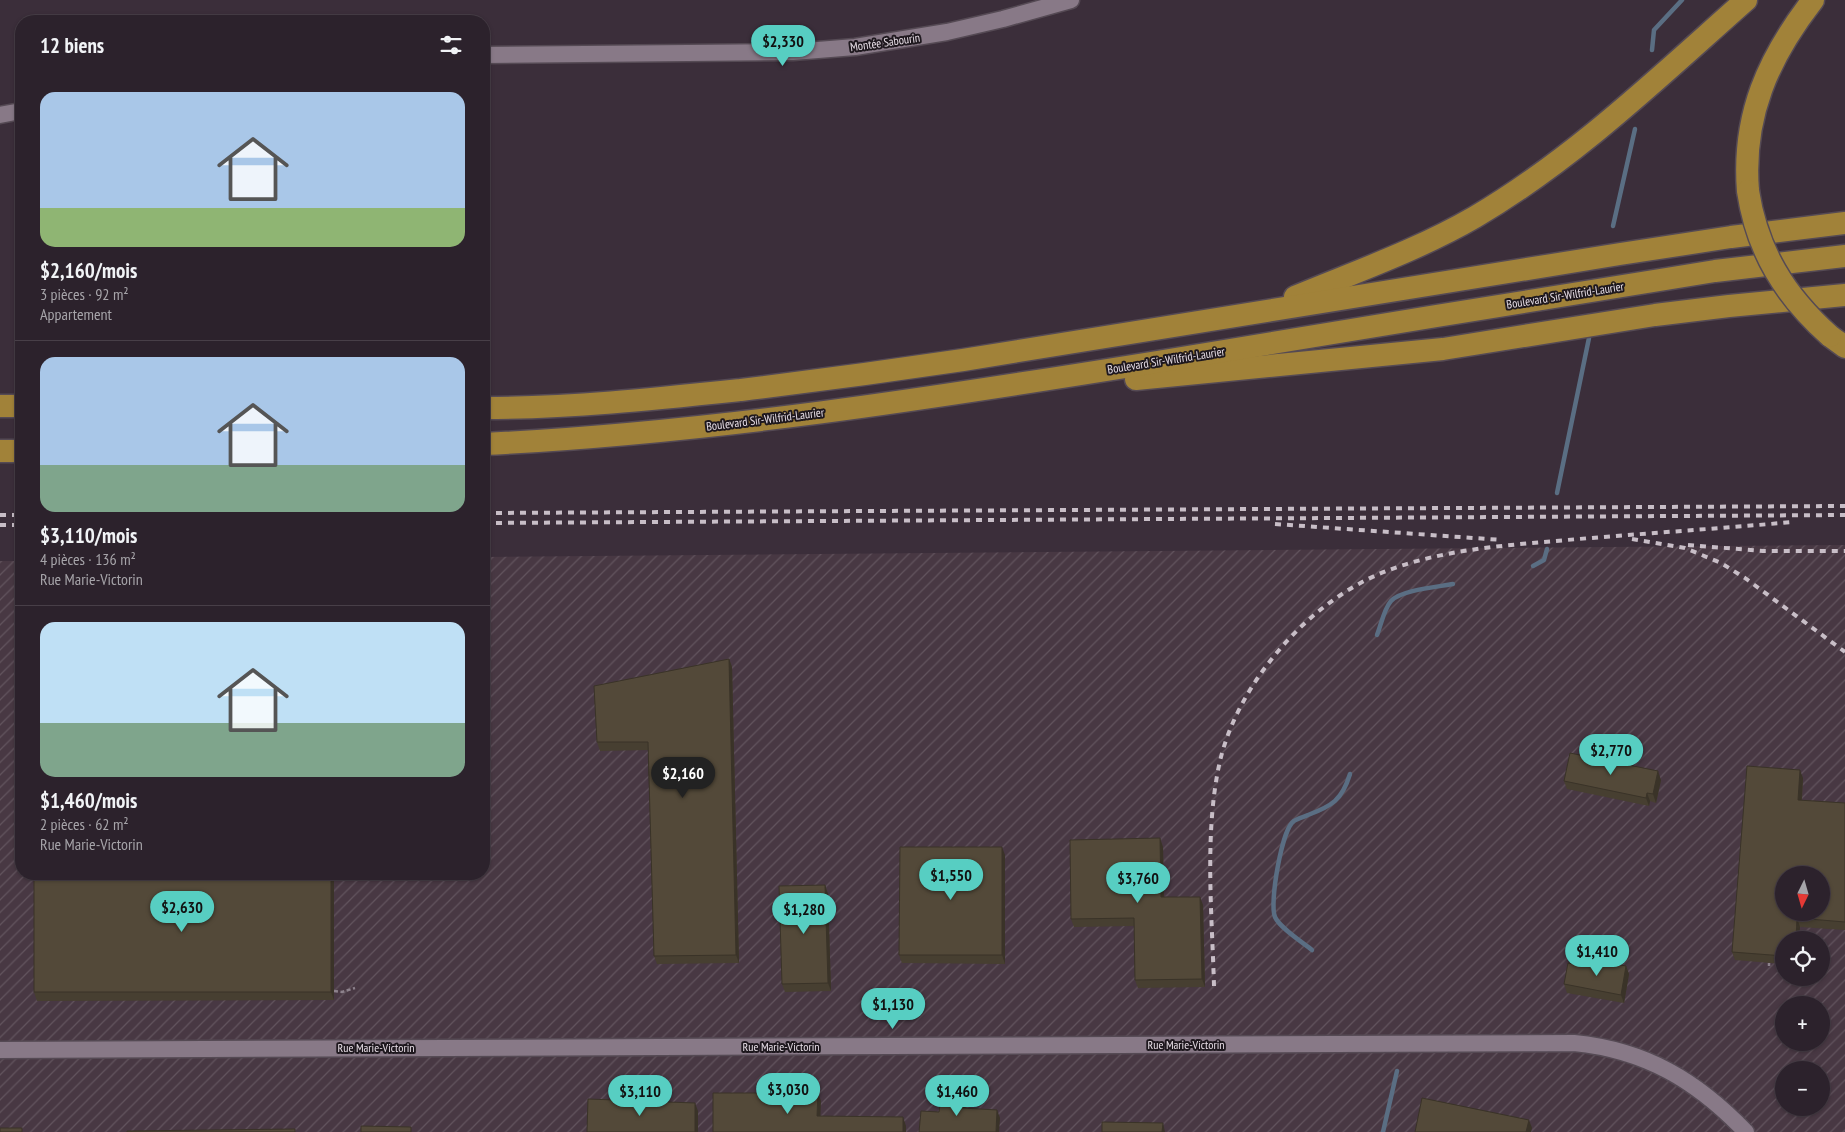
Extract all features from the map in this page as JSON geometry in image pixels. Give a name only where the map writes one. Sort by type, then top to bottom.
[{"type":"highway","points":[[1264,310],[1423,244],[1506,198],[1546,171],[1594,134],[1746,0]]},
{"type":"highway","points":[[1813,0],[1777,52],[1760,91],[1748,142],[1748,191],[1752,212],[1761,240],[1774,270],[1794,300],[1837,341]]},
{"type":"highway","points":[[490,408],[591,405],[807,382],[919,366],[1628,252],[1731,237],[1845,224]]},
{"type":"highway","name":"Boulevard Sir-Wilfrid-Laurier","points":[[490,444],[592,438],[714,426],[938,397],[1666,278],[1845,256]]},
{"type":"highway","points":[[938,397],[1427,351],[1662,314],[1845,294]]},
{"type":"highway","points":[[0,406],[15,406]]},
{"type":"highway","points":[[0,451],[15,451]]},
{"type":"street","name":"Montée Sabourin","points":[[490,55],[770,52],[855,47],[947,32],[1071,0]]},
{"type":"street","points":[[0,115],[15,112]]},
{"type":"street","name":"Rue Marie-Victorin","points":[[0,1050],[1574,1043],[1625,1052],[1662,1066],[1707,1096],[1727,1112],[1746,1132]]},
{"type":"path","points":[[334,991],[342,992],[355,988]]},
{"type":"shaded area","points":[[1845,545],[1845,1132],[0,1132],[0,561],[15,561],[15,880],[490,880],[490,557]]},
{"type":"building","points":[[729,659],[736,955],[654,956],[648,742],[597,742],[594,686]]},
{"type":"building","points":[[1570,753],[1658,771],[1653,794],[1647,793],[1646,798],[1564,781]]},
{"type":"building","points":[[1747,766],[1800,770],[1798,800],[1845,803],[1845,922],[1830,921],[1830,866],[1775,866],[1775,921],[1797,921],[1796,931],[1775,931],[1775,955],[1732,952]]},
{"type":"building","points":[[1160,838],[1161,897],[1200,897],[1202,979],[1135,980],[1134,918],[1071,919],[1070,840]]},
{"type":"building","points":[[900,847],[1002,847],[1002,955],[899,955]]},
{"type":"building","points":[[34,880],[331,880],[331,992],[34,992]]},
{"type":"building","points":[[825,885],[828,983],[782,984],[779,886]]},
{"type":"building","points":[[1600,961],[1626,966],[1621,995],[1564,984],[1568,963],[1599,968]]},
{"type":"building","points":[[942,1090],[963,1090],[962,1108],[997,1110],[996,1132],[919,1132],[921,1111],[939,1112]]},
{"type":"building","points":[[713,1093],[818,1093],[817,1116],[903,1117],[903,1132],[713,1132]]},
{"type":"building","points":[[1422,1098],[1529,1120],[1526,1132],[1415,1132]]},
{"type":"building","points":[[588,1099],[695,1103],[695,1132],[587,1132]]},
{"type":"building","points":[[1102,1122],[1163,1123],[1162,1132],[1102,1132]]},
{"type":"building","points":[[361,1126],[411,1127],[411,1132],[361,1132]]},
{"type":"building","points":[[0,1128],[22,1128],[22,1132],[0,1132]]},
{"type":"building","points":[[295,1129],[295,1132],[127,1132],[127,1131]]},
{"type":"waterway","points":[[1652,50],[1654,30],[1682,0]]},
{"type":"waterway","points":[[1613,226],[1635,129]]},
{"type":"waterway","points":[[1557,493],[1589,338]]},
{"type":"waterway","points":[[1533,566],[1544,560],[1547,549]]},
{"type":"waterway","points":[[1377,635],[1386,608],[1396,597],[1453,584]]},
{"type":"waterway","points":[[1312,950],[1286,930],[1275,917],[1275,883],[1281,851],[1289,827],[1294,821],[1335,801],[1340,796],[1350,774]]},
{"type":"waterway","points":[[1383,1132],[1397,1071]]},
{"type":"railway","points":[[490,513],[1845,506]]},
{"type":"railway","points":[[0,515],[15,515]]},
{"type":"railway","points":[[490,523],[1845,515]]},
{"type":"railway","points":[[1214,986],[1210,873],[1212,816],[1220,761],[1229,732],[1242,704],[1259,676],[1301,626],[1326,605],[1352,588],[1379,574],[1400,566],[1443,555],[1533,543],[1793,522]]},
{"type":"railway","points":[[1275,524],[1502,540]]},
{"type":"railway","points":[[0,525],[15,525]]},
{"type":"railway","points":[[1632,539],[1685,548],[1721,563],[1745,578],[1845,652]]},
{"type":"railway","points":[[1688,545],[1763,551],[1845,551]]}]
